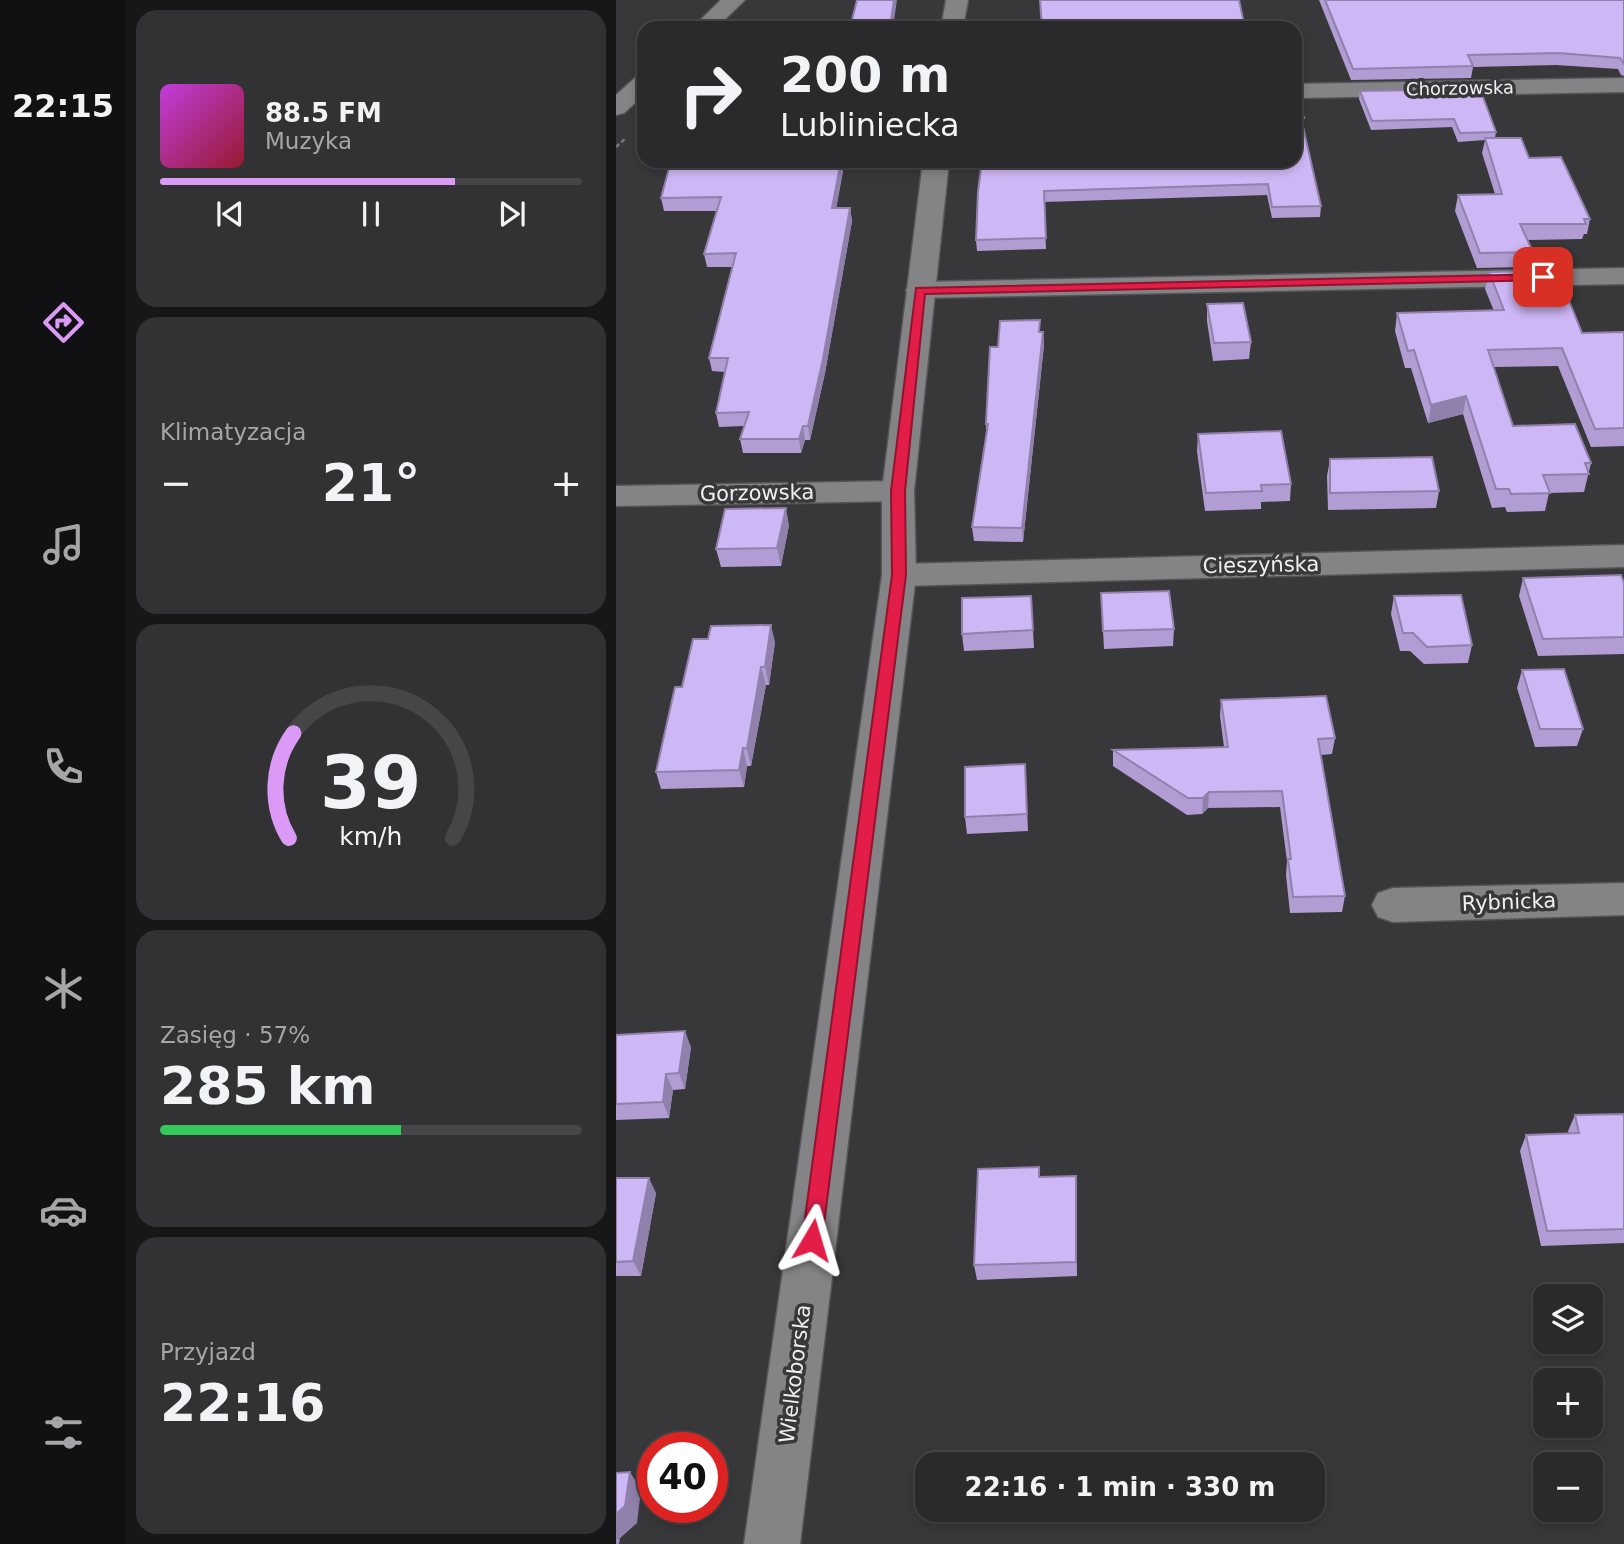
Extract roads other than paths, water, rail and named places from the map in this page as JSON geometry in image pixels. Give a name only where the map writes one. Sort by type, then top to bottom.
[{"type":"street","points":[[711,21],[734,0]]},
{"type":"street","points":[[953,21],[957,0]]},
{"type":"street","name":"Chorzowska","points":[[1302,90],[1624,85]]},
{"type":"street","points":[[616,108],[637,88]]},
{"type":"street","name":"Wielkoborska","points":[[772,1544],[899,575],[898,491],[935,168]]},
{"type":"street","points":[[920,290],[1624,276]]},
{"type":"street","name":"Gorzowska","points":[[616,496],[898,491]]},
{"type":"street","name":"Cieszyńska","points":[[899,575],[1624,556]]},
{"type":"street","name":"Rybnicka","points":[[1393,905],[1624,899]]}]
